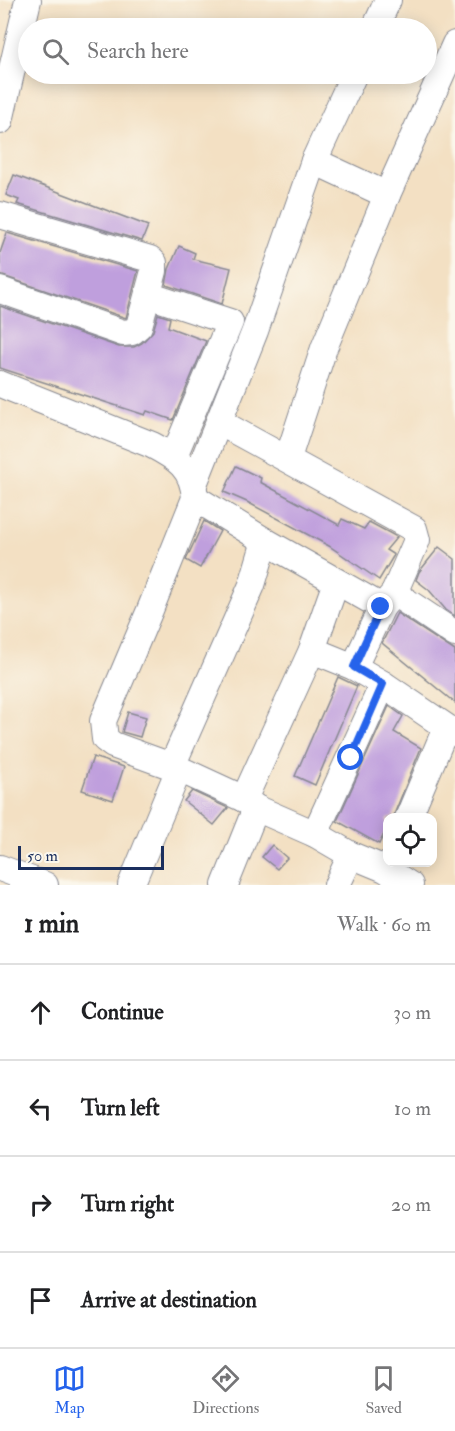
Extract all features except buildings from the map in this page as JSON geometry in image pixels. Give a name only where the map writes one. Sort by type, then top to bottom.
[{"type":"street","points":[[24,18],[28,0]]},
{"type":"street","points":[[380,18],[388,0]]},
{"type":"street","points":[[0,121],[18,43]]},
{"type":"street","points":[[288,458],[324,348],[387,195],[455,44]]},
{"type":"street","points":[[349,84],[314,160],[255,331],[150,610],[103,721],[105,739],[113,744],[176,767],[315,834],[351,855],[383,865]]},
{"type":"street","points":[[314,160],[387,195]]},
{"type":"street","points":[[0,215],[154,263],[154,271],[139,326],[132,332],[123,333],[0,290]]},
{"type":"street","points":[[148,295],[230,322],[174,456]]},
{"type":"street","points":[[0,384],[174,456],[184,466],[194,491],[265,541],[336,582],[388,600],[455,634]]},
{"type":"street","points":[[219,422],[414,529],[417,540],[354,667]]},
{"type":"street","points":[[130,885],[176,767],[252,585],[265,541]]},
{"type":"street","points":[[225,885],[250,804],[312,650],[336,582]]},
{"type":"street","points":[[312,650],[354,667],[383,684],[450,731],[410,813]]},
{"type":"street","points":[[315,834],[383,684]]},
{"type":"street","points":[[337,885],[351,855]]},
{"type":"street","points":[[388,867],[410,885]]},
{"type":"street","points":[[1,871],[45,885]]},
{"type":"route","points":[[351,758],[383,684],[354,667],[381,607]]}]
